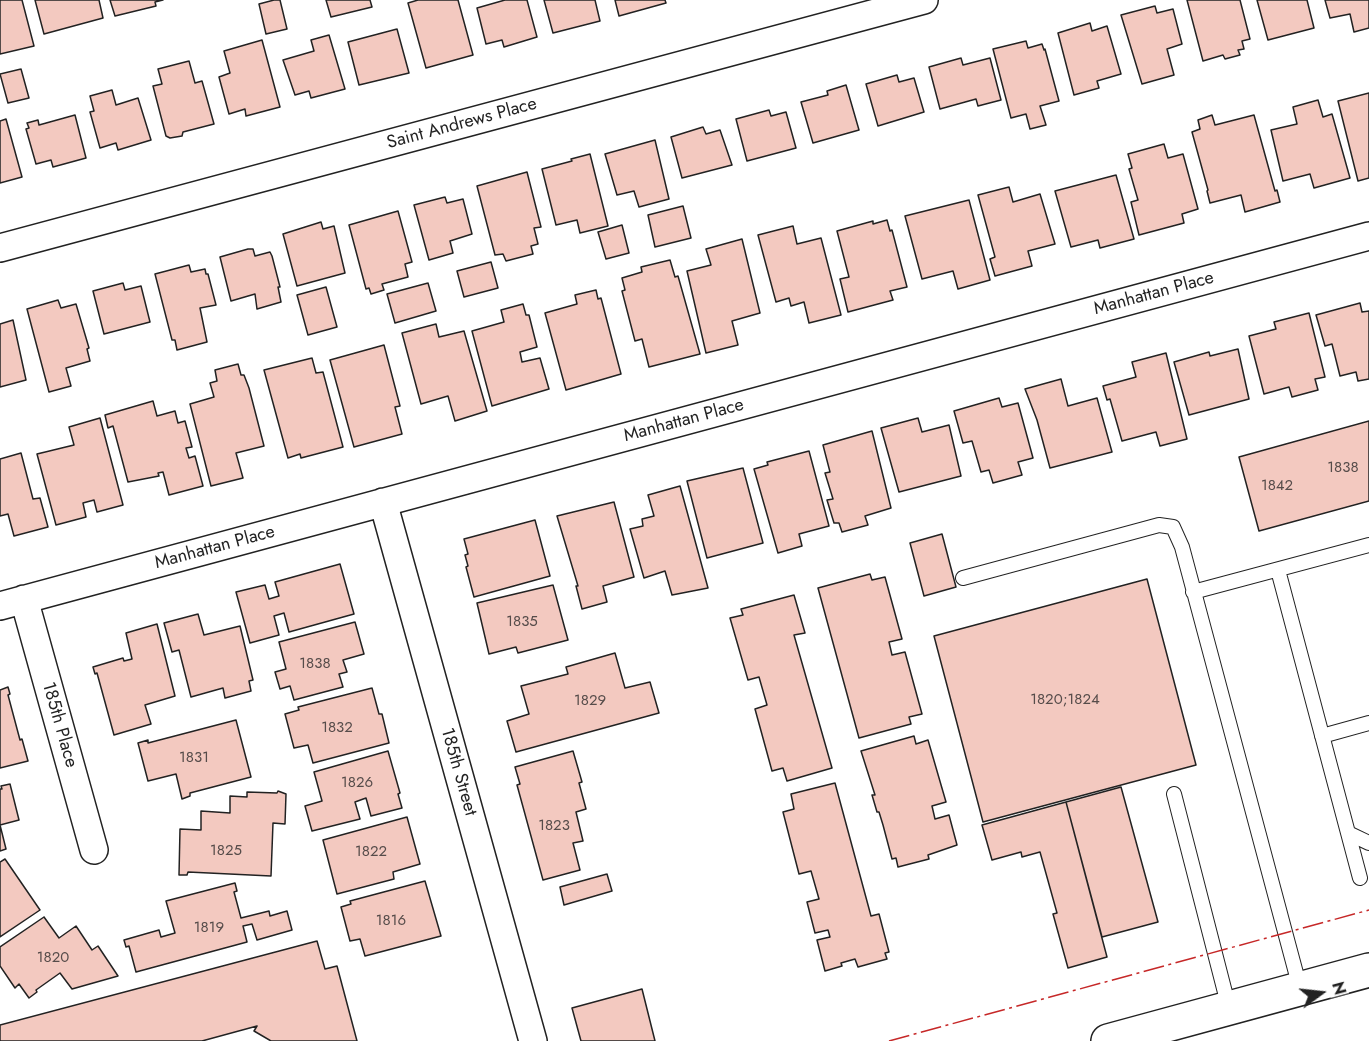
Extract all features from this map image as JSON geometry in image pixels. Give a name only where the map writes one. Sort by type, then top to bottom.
[{"type":"main road","points":[[1108,1041],[1181,1026],[1229,1008],[1369,970]]},
{"type":"street","name":"Saint Andrews Place","points":[[0,248],[924,0]]},
{"type":"street","name":"Manhattan Place","points":[[12,603],[1369,236]]},
{"type":"street","name":"185th Street","points":[[383,502],[534,1041]]},
{"type":"street","name":"185th Place","points":[[12,603],[94,850]]},
{"type":"lane","points":[[963,578],[1159,525],[1173,527],[1182,547],[1300,988]]},
{"type":"lane","points":[[1193,592],[1369,545]]},
{"type":"lane","points":[[1278,570],[1360,878]]},
{"type":"lane","points":[[1322,736],[1369,723]]},
{"type":"lane","points":[[1174,794],[1229,1008]]},
{"type":"lane","points":[[1348,832],[1369,843]]},
{"type":"building","points":[[0,0],[22,0],[34,46],[0,54]]},
{"type":"building","points":[[35,0],[99,0],[103,18],[44,34]]},
{"type":"building","points":[[110,0],[163,0],[155,2],[156,6],[115,16]]},
{"type":"building","points":[[280,0],[287,29],[266,34],[259,4]]},
{"type":"building","points":[[326,0],[370,0],[372,7],[331,17]]},
{"type":"building","points":[[418,0],[458,0],[473,55],[426,68],[408,3]]},
{"type":"building","points":[[505,0],[527,0],[537,37],[504,47],[502,40],[486,44],[477,8]]},
{"type":"building","points":[[544,0],[595,0],[600,21],[553,33]]},
{"type":"building","points":[[615,0],[665,0],[666,3],[619,16]]},
{"type":"building","points":[[1187,0],[1240,0],[1250,39],[1242,41],[1244,49],[1238,50],[1240,55],[1225,59],[1223,55],[1203,61]]},
{"type":"building","points":[[1257,0],[1307,0],[1314,28],[1268,40]]},
{"type":"building","points":[[1325,0],[1369,0],[1369,28],[1354,32],[1350,14],[1330,18]]},
{"type":"building","points":[[1155,6],[1157,13],[1173,9],[1182,44],[1167,49],[1174,75],[1142,84],[1121,15]]},
{"type":"building","points":[[1090,23],[1092,31],[1107,26],[1121,74],[1097,81],[1099,88],[1074,95],[1058,33]]},
{"type":"building","points":[[397,29],[409,73],[359,85],[348,42]]},
{"type":"building","points":[[329,35],[345,89],[311,98],[309,91],[295,95],[283,60],[314,51],[311,40]]},
{"type":"building","points":[[262,40],[280,107],[246,116],[245,109],[229,114],[219,77],[230,73],[224,51]]},
{"type":"building","points":[[1026,41],[1028,48],[1042,44],[1045,49],[1059,101],[1040,106],[1046,125],[1030,129],[1026,114],[1011,118],[993,49]]},
{"type":"building","points":[[961,58],[963,65],[990,58],[1001,100],[978,106],[976,99],[940,109],[929,67]]},
{"type":"building","points":[[189,61],[195,83],[202,81],[214,124],[170,138],[166,136],[153,86],[162,84],[158,69]]},
{"type":"building","points":[[21,69],[29,98],[8,103],[0,74]]},
{"type":"building","points":[[897,75],[899,82],[914,78],[924,112],[878,126],[866,84]]},
{"type":"building","points":[[846,85],[859,130],[813,143],[801,102],[828,95],[827,91]]},
{"type":"building","points":[[112,90],[116,105],[138,98],[151,140],[118,150],[116,143],[100,148],[90,112],[94,111],[90,96]]},
{"type":"building","points":[[1369,93],[1369,178],[1358,181],[1338,101]]},
{"type":"building","points":[[1318,100],[1323,117],[1332,114],[1350,178],[1314,188],[1310,174],[1283,181],[1271,130],[1297,124],[1293,107]]},
{"type":"building","points":[[769,110],[771,116],[786,112],[796,148],[747,161],[736,119]]},
{"type":"building","points":[[75,115],[86,158],[53,167],[51,160],[36,164],[26,129],[29,128],[27,123],[38,120],[39,125]]},
{"type":"building","points":[[1212,115],[1215,125],[1254,115],[1280,202],[1245,212],[1241,195],[1210,203],[1192,132],[1200,129],[1198,120]]},
{"type":"building","points":[[6,119],[22,177],[0,183],[0,121]]},
{"type":"building","points":[[703,127],[706,134],[720,130],[732,165],[682,178],[671,137]]},
{"type":"building","points":[[655,140],[669,199],[639,207],[634,191],[617,195],[605,154]]},
{"type":"building","points":[[1164,144],[1168,158],[1183,154],[1198,209],[1182,214],[1184,223],[1139,235],[1131,202],[1138,200],[1129,169],[1132,168],[1128,154]]},
{"type":"building","points":[[590,154],[608,226],[580,233],[577,220],[556,225],[542,169]]},
{"type":"building","points":[[527,172],[541,227],[534,228],[538,244],[531,246],[533,254],[506,261],[503,254],[495,255],[477,186]]},
{"type":"building","points":[[1116,175],[1134,239],[1100,248],[1098,240],[1071,247],[1055,191]]},
{"type":"building","points":[[1009,187],[1013,202],[1040,194],[1055,244],[1028,251],[1032,266],[995,276],[990,259],[995,257],[978,195]]},
{"type":"building","points":[[445,197],[447,203],[463,199],[472,234],[450,241],[453,253],[429,260],[414,205]]},
{"type":"building","points":[[969,200],[990,280],[958,289],[953,271],[922,279],[905,216]]},
{"type":"building","points":[[683,206],[691,238],[655,247],[648,215]]},
{"type":"building","points":[[398,211],[412,262],[405,264],[408,277],[382,284],[384,290],[371,294],[369,288],[366,289],[349,225]]},
{"type":"building","points":[[887,220],[890,231],[892,230],[907,287],[890,291],[893,300],[848,312],[840,279],[849,277],[837,231],[873,221],[873,224]]},
{"type":"building","points":[[321,222],[323,229],[334,226],[345,273],[297,286],[283,234]]},
{"type":"building","points":[[622,225],[629,253],[606,259],[598,232]]},
{"type":"building","points":[[793,226],[797,244],[821,238],[841,315],[809,323],[804,302],[791,306],[789,298],[776,302],[758,235]]},
{"type":"building","points":[[742,239],[760,313],[732,321],[738,345],[706,353],[687,271],[711,265],[706,249]]},
{"type":"building","points":[[253,249],[255,256],[270,252],[280,287],[278,287],[281,302],[257,309],[255,294],[231,301],[220,257]]},
{"type":"building","points":[[670,260],[675,277],[678,276],[700,354],[649,367],[642,339],[635,341],[622,291],[625,290],[622,278],[642,272],[641,267]]},
{"type":"building","points":[[491,262],[498,288],[464,297],[457,271]]},
{"type":"building","points":[[189,265],[191,272],[205,269],[216,305],[200,308],[207,342],[177,350],[175,340],[172,340],[155,274]]},
{"type":"building","points":[[123,283],[125,290],[141,286],[150,322],[104,334],[93,291]]},
{"type":"building","points":[[428,283],[436,311],[395,323],[387,294]]},
{"type":"building","points":[[326,287],[337,327],[308,335],[297,295]]},
{"type":"building","points":[[596,290],[598,299],[601,298],[621,374],[566,390],[545,313],[577,304],[575,295]]},
{"type":"building","points":[[58,300],[61,308],[76,304],[89,348],[87,349],[90,361],[66,368],[71,386],[49,392],[27,309]]},
{"type":"building","points":[[1360,303],[1362,312],[1369,311],[1369,379],[1358,381],[1356,372],[1340,376],[1332,344],[1325,346],[1316,315]]},
{"type":"building","points":[[523,304],[526,315],[529,315],[537,347],[520,352],[522,362],[540,358],[549,389],[492,406],[472,331],[504,322],[501,310]]},
{"type":"building","points":[[1309,313],[1325,377],[1315,379],[1318,390],[1292,397],[1289,387],[1264,394],[1249,336],[1276,329],[1274,322]]},
{"type":"building","points":[[13,320],[26,380],[0,387],[0,324]]},
{"type":"building","points":[[436,324],[439,337],[464,331],[487,411],[455,421],[448,396],[421,404],[402,333]]},
{"type":"building","points":[[384,345],[400,406],[395,407],[402,434],[354,447],[330,360]]},
{"type":"building","points":[[1238,349],[1249,399],[1189,415],[1174,362],[1209,352],[1210,356]]},
{"type":"building","points":[[1166,353],[1187,439],[1160,446],[1156,432],[1122,441],[1110,399],[1107,400],[1103,386],[1136,377],[1132,362]]},
{"type":"building","points":[[312,358],[316,373],[323,372],[343,447],[301,458],[300,454],[288,458],[264,370]]},
{"type":"building","points":[[238,364],[241,375],[244,375],[249,388],[264,446],[236,453],[243,478],[211,486],[190,404],[214,397],[210,383],[217,381],[215,370]]},
{"type":"building","points":[[1061,379],[1068,406],[1097,398],[1112,452],[1050,468],[1037,420],[1025,389]]},
{"type":"building","points":[[999,398],[1002,407],[1018,403],[1033,458],[1018,462],[1022,475],[993,483],[989,470],[981,472],[972,441],[963,443],[954,411]]},
{"type":"building","points":[[153,401],[157,416],[175,411],[178,423],[185,421],[192,447],[186,448],[189,458],[195,456],[203,486],[169,495],[163,472],[158,473],[159,476],[128,482],[113,426],[108,428],[105,415]]},
{"type":"building","points":[[100,418],[123,505],[97,512],[94,500],[83,503],[86,517],[56,525],[37,454],[74,445],[69,427]]},
{"type":"building","points":[[918,418],[922,432],[949,425],[961,476],[899,492],[881,428]]},
{"type":"building","points":[[1369,421],[1369,501],[1259,531],[1239,457]]},
{"type":"building","points":[[872,431],[891,508],[865,516],[868,525],[842,532],[839,523],[834,523],[827,500],[833,499],[825,473],[830,472],[823,445]]},
{"type":"building","points":[[809,451],[829,526],[799,534],[802,546],[778,553],[754,469],[768,465],[767,462]]},
{"type":"building","points":[[21,453],[33,499],[40,498],[48,527],[14,536],[8,514],[0,516],[0,459]]},
{"type":"building","points":[[743,468],[763,543],[707,558],[687,481]]},
{"type":"building","points":[[680,486],[708,588],[672,595],[665,571],[644,578],[630,529],[643,526],[642,519],[654,516],[648,495]]},
{"type":"building","points":[[614,502],[634,577],[603,586],[607,602],[582,609],[576,586],[578,586],[557,516]]},
{"type":"building","points":[[535,520],[550,576],[474,597],[466,567],[468,566],[465,555],[468,554],[464,539]]},
{"type":"building","points":[[942,534],[956,587],[924,596],[910,543]]},
{"type":"building","points":[[340,564],[354,614],[289,632],[284,613],[274,616],[279,635],[250,643],[236,592],[265,585],[269,599],[279,596],[275,582]]},
{"type":"building","points":[[870,574],[872,580],[885,577],[902,639],[889,642],[892,655],[905,652],[922,714],[909,717],[911,724],[859,738],[818,588]]},
{"type":"building","points":[[1147,579],[1196,765],[983,822],[934,636]]},
{"type":"building","points":[[553,585],[568,640],[518,653],[516,647],[489,654],[477,603]]},
{"type":"building","points":[[794,595],[805,633],[794,635],[832,768],[787,781],[783,768],[772,771],[755,709],[767,705],[759,677],[748,680],[730,618],[743,615],[741,609]]},
{"type":"building","points":[[198,614],[204,635],[240,626],[253,680],[249,681],[251,691],[225,698],[223,688],[191,697],[179,650],[172,652],[164,623]]},
{"type":"building","points":[[355,622],[364,654],[343,660],[347,672],[339,674],[343,687],[294,700],[290,686],[280,689],[275,672],[286,669],[279,642]]},
{"type":"building","points":[[157,624],[175,696],[145,705],[151,724],[114,735],[97,673],[95,674],[93,667],[123,658],[124,661],[132,659],[126,633]]},
{"type":"building","points":[[615,653],[625,688],[650,682],[659,713],[516,752],[507,721],[529,714],[521,686],[568,674],[566,667]]},
{"type":"building","points":[[8,687],[20,740],[22,739],[28,761],[0,768],[0,690]]},
{"type":"building","points":[[372,688],[379,714],[382,714],[389,743],[313,763],[308,745],[294,748],[285,714],[299,710],[298,707]]},
{"type":"building","points":[[236,720],[251,777],[190,793],[190,796],[182,799],[176,774],[148,781],[138,743],[148,740],[148,743]]},
{"type":"building","points":[[914,736],[916,744],[928,740],[946,802],[932,806],[935,819],[949,815],[957,845],[928,855],[929,859],[898,867],[896,858],[892,859],[879,812],[877,812],[872,795],[875,795],[861,751]]},
{"type":"building","points":[[388,751],[402,808],[371,816],[366,798],[355,802],[360,819],[312,831],[305,806],[322,801],[314,772]]},
{"type":"building","points":[[573,751],[582,782],[579,783],[586,809],[576,812],[583,841],[573,843],[580,870],[543,880],[517,785],[520,784],[515,767]]},
{"type":"building","points":[[835,783],[871,916],[879,914],[889,952],[885,953],[887,959],[858,967],[855,959],[825,971],[817,940],[830,937],[828,930],[815,933],[807,902],[819,899],[811,871],[799,874],[783,812],[794,809],[791,794]]},
{"type":"building","points":[[10,784],[19,820],[0,825],[0,789],[2,789],[1,786]]},
{"type":"building","points":[[1121,787],[1158,922],[1102,937],[1066,802]]},
{"type":"building","points":[[278,791],[286,794],[285,824],[273,823],[271,876],[188,872],[187,875],[179,875],[180,829],[201,830],[201,811],[230,813],[230,796],[247,797],[247,792],[277,793]]},
{"type":"building","points":[[1066,802],[1107,957],[1068,968],[1053,914],[1057,913],[1040,852],[1022,857],[1021,852],[992,860],[982,825]]},
{"type":"building","points":[[407,817],[420,864],[393,872],[394,879],[337,894],[323,840]]},
{"type":"building","points":[[0,825],[6,849],[0,851]]},
{"type":"building","points":[[5,859],[40,910],[0,937],[0,862]]},
{"type":"building","points":[[607,874],[612,891],[564,905],[560,887]]},
{"type":"building","points":[[425,881],[441,936],[365,956],[360,939],[350,941],[341,907],[351,904],[350,901]]},
{"type":"building","points":[[235,883],[237,891],[234,892],[241,918],[269,911],[270,916],[287,911],[292,930],[257,940],[252,924],[243,926],[247,942],[136,972],[129,946],[126,947],[124,940],[159,930],[161,937],[175,933],[166,901]]},
{"type":"building","points":[[44,917],[59,938],[76,926],[92,950],[98,946],[118,976],[72,989],[60,973],[36,990],[37,992],[29,998],[19,984],[15,988],[0,966],[0,947]]},
{"type":"building","points":[[317,941],[325,969],[337,966],[357,1041],[271,1041],[254,1031],[257,1026],[202,1041],[0,1041],[0,1025]]},
{"type":"building","points":[[642,989],[655,1041],[581,1041],[572,1008]]},
{"type":"power","points":[[889,1041],[1369,910]]}]
